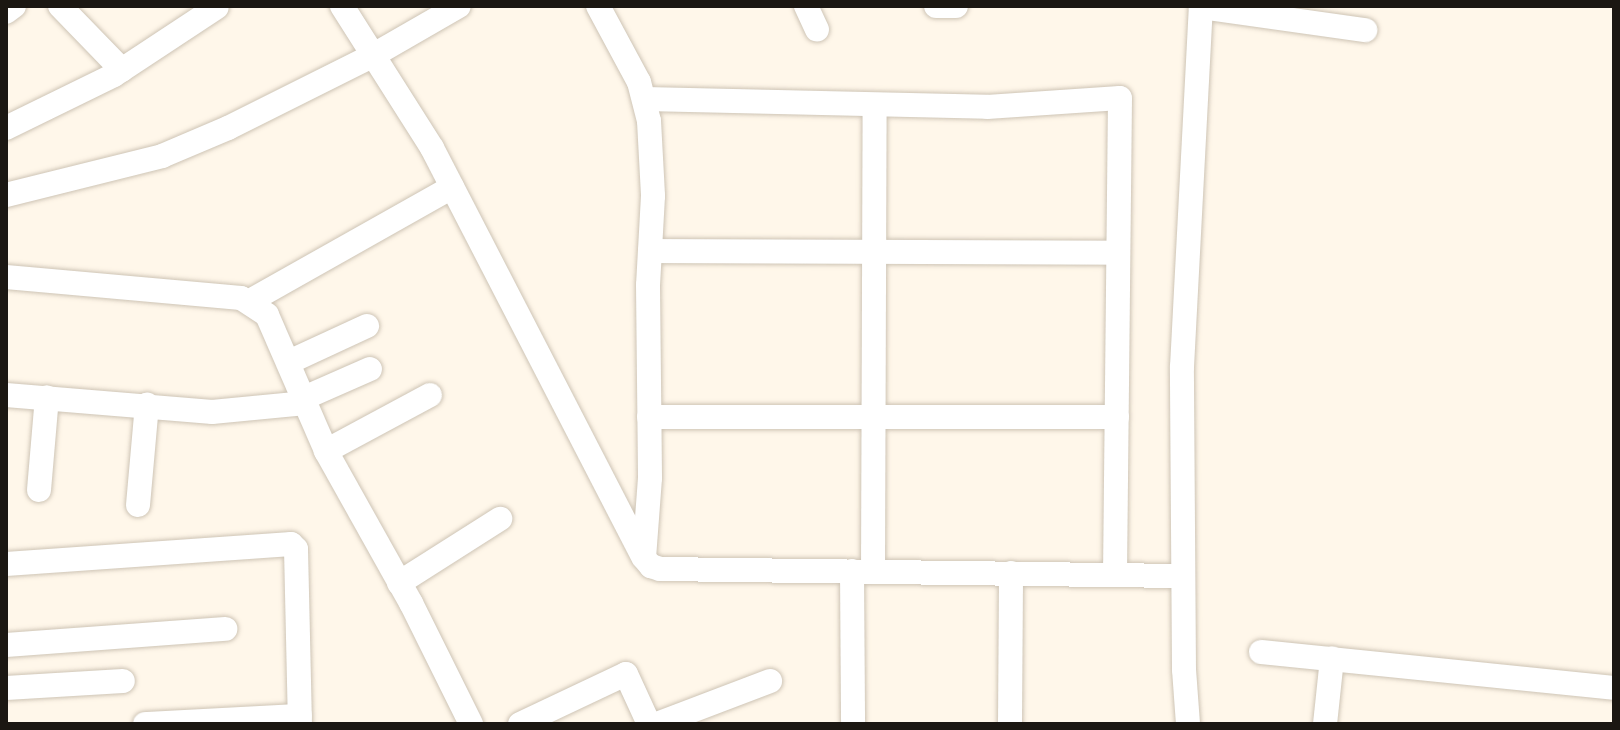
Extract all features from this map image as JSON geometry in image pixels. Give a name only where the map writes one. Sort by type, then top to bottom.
[{"type":"street","points":[[6,12],[14,6]]},
{"type":"street","points":[[60,6],[122,70]]},
{"type":"street","points":[[342,6],[424,134],[644,558],[660,569],[1183,576]]},
{"type":"street","points":[[6,195],[162,156],[228,128],[372,56],[459,6]]},
{"type":"street","points":[[598,6],[645,99],[651,146],[650,478],[644,558]]},
{"type":"street","points":[[806,6],[817,30]]},
{"type":"street","points":[[936,6],[956,6]]},
{"type":"street","points":[[6,128],[122,70],[217,7]]},
{"type":"street","points":[[1188,724],[1183,576],[1182,367],[1201,7],[1365,30]]},
{"type":"street","points":[[645,99],[987,107],[1091,103],[1120,98],[1115,575]]},
{"type":"street","points":[[853,724],[874,415],[875,106]]},
{"type":"street","points":[[250,301],[452,187]]},
{"type":"street","points":[[650,251],[1118,253]]},
{"type":"street","points":[[6,277],[250,301],[267,315],[326,451],[399,583],[471,724]]},
{"type":"street","points":[[289,362],[367,326]]},
{"type":"street","points":[[6,395],[147,404],[212,412],[305,400],[370,369]]},
{"type":"street","points":[[326,451],[430,395]]},
{"type":"street","points":[[39,490],[47,397]]},
{"type":"street","points":[[138,505],[147,404]]},
{"type":"street","points":[[649,417],[1117,417]]},
{"type":"street","points":[[399,583],[500,519]]},
{"type":"street","points":[[6,564],[291,544],[296,549],[300,720],[145,724]]},
{"type":"street","points":[[1010,724],[1011,573]]},
{"type":"street","points":[[6,645],[225,629]]},
{"type":"street","points":[[1261,652],[1614,688]]},
{"type":"street","points":[[1325,724],[1332,658]]},
{"type":"street","points":[[520,724],[626,674],[649,724]]},
{"type":"street","points":[[6,688],[123,681]]},
{"type":"street","points":[[657,724],[770,681]]}]
